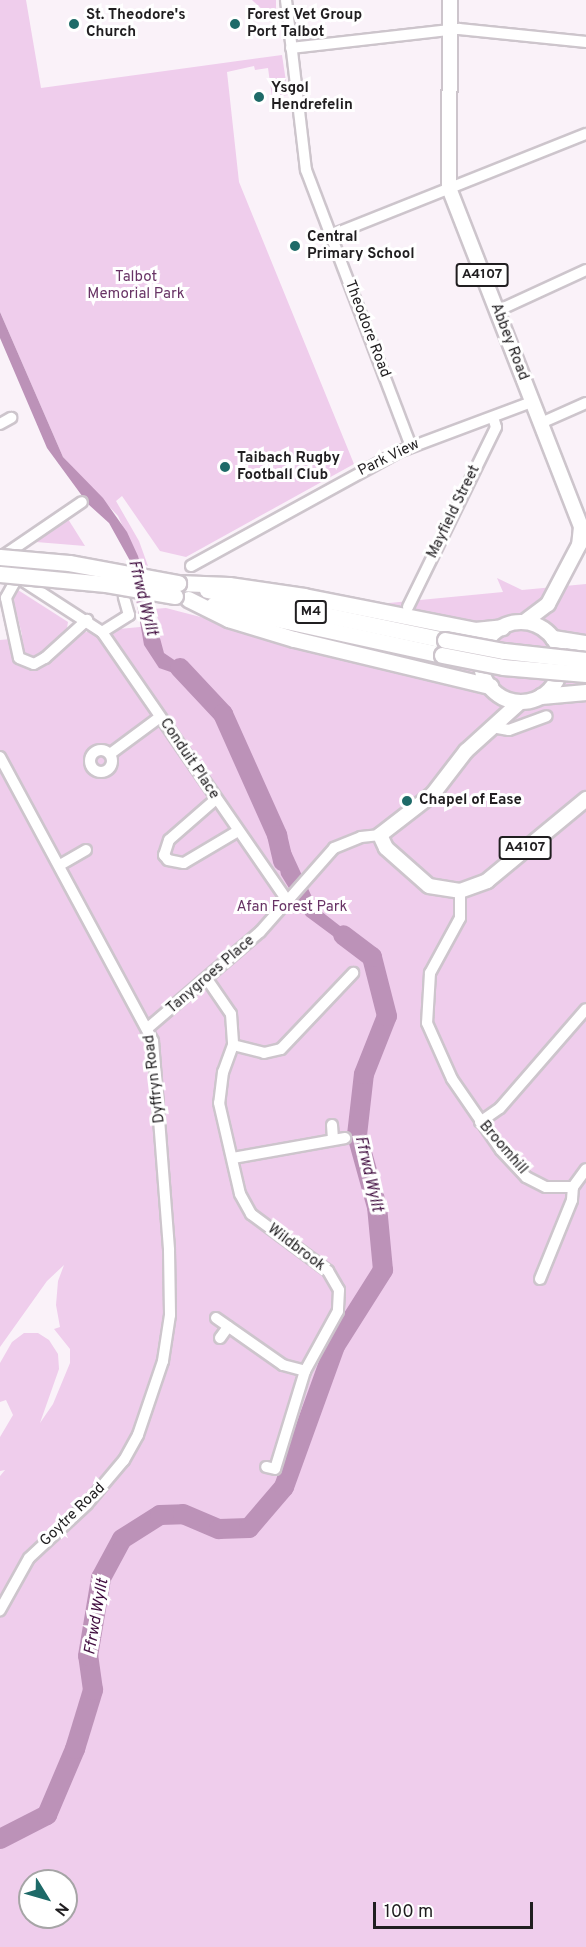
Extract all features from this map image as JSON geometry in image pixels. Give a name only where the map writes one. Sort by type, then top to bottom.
[{"type":"highway","name":"M4","points":[[0,557],[69,563],[180,593],[442,656],[503,667],[586,674]]},
{"type":"highway","name":"M4","points":[[6,572],[180,593],[504,651],[586,660]]},
{"type":"highway","points":[[180,593],[229,585],[304,596],[475,630],[502,627]]},
{"type":"highway","points":[[180,593],[228,619],[294,639],[493,690]]},
{"type":"highway","points":[[551,636],[586,643]]},
{"type":"highway","points":[[541,696],[586,692]]},
{"type":"main road","name":"Abbey Road","points":[[450,0],[449,189],[584,538]]},
{"type":"main road","name":"A4107","points":[[524,622],[548,603],[584,538]]},
{"type":"main road","points":[[460,891],[429,886],[397,862],[380,835],[433,794],[466,751],[494,724],[519,703],[541,696],[559,674],[560,651],[551,636],[548,603]]},
{"type":"main road","points":[[494,724],[493,690],[482,665],[483,652],[488,640],[502,627],[524,622],[551,636]]},
{"type":"main road","points":[[493,690],[519,703]]},
{"type":"main road","name":"A4107","points":[[460,891],[487,881],[586,799]]},
{"type":"street","name":"Theodore Road","points":[[286,0],[306,170],[411,446]]},
{"type":"street","points":[[291,48],[450,29],[586,42]]},
{"type":"street","points":[[332,234],[586,134]]},
{"type":"street","points":[[497,311],[586,270]]},
{"type":"street","name":"Park View","points":[[191,566],[411,446],[532,402]]},
{"type":"street","points":[[541,423],[586,403]]},
{"type":"street","name":"Mayfield Street","points":[[408,607],[496,427],[494,417]]},
{"type":"street","points":[[0,424],[11,418]]},
{"type":"street","points":[[0,557],[82,502]]},
{"type":"street","points":[[6,572],[6,598],[19,658],[34,664],[87,620]]},
{"type":"street","name":"Conduit Place","points":[[6,572],[87,620],[102,632],[238,831],[290,897]]},
{"type":"street","points":[[102,632],[129,615],[123,597]]},
{"type":"street","points":[[494,724],[509,730],[547,716]]},
{"type":"street","points":[[110,754],[160,717]]},
{"type":"street","name":"Dyffryn Road","points":[[0,758],[149,1027],[157,1073],[169,1250],[170,1315]]},
{"type":"street","points":[[216,799],[169,840],[164,855],[168,860],[184,863],[238,831]]},
{"type":"street","name":"Tanygroes Place","points":[[149,1027],[260,932],[302,881],[334,848],[354,838],[380,835]]},
{"type":"street","points":[[60,865],[86,850]]},
{"type":"street","name":"Broomhill","points":[[460,891],[459,918],[436,958],[426,998],[427,1023],[453,1079],[480,1122],[526,1177],[546,1187],[573,1187]]},
{"type":"street","points":[[233,1046],[264,1053],[281,1049],[329,1008],[353,973]]},
{"type":"street","name":"Wildbrook","points":[[207,979],[227,1003],[233,1046],[223,1072],[219,1103],[240,1194],[251,1214],[328,1271],[339,1290],[338,1311],[304,1371],[275,1469],[266,1467]]},
{"type":"street","points":[[480,1122],[500,1108],[586,1009]]},
{"type":"street","points":[[332,1125],[333,1138]]},
{"type":"street","points":[[233,1158],[333,1138],[345,1138]]},
{"type":"street","points":[[540,1279],[572,1200],[573,1187],[586,1168]]},
{"type":"street","name":"Goytre Road","points":[[0,1610],[29,1558],[87,1504],[124,1460],[138,1435],[163,1361],[170,1315]]},
{"type":"street","points":[[216,1318],[283,1365],[304,1371]]},
{"type":"street","points":[[220,1338],[228,1327]]},
{"type":"green space","name":"Talbot Memorial Park","points":[[0,0],[26,0],[41,88],[282,55],[288,95],[272,97],[268,68],[255,70],[254,66],[227,72],[239,182],[354,464],[186,557],[160,551],[122,496],[116,501],[139,541],[148,566],[140,563],[118,516],[63,457],[0,312]]},
{"type":"green space","points":[[252,0],[276,0],[276,10],[265,12]]},
{"type":"green space","points":[[68,519],[85,546],[36,542]]},
{"type":"green space","name":"Afan Forest Park","points":[[497,578],[522,590],[586,584],[586,1947],[0,1947],[0,1476],[5,1470],[0,1471],[0,1437],[13,1415],[6,1400],[0,1402],[0,1363],[12,1342],[24,1333],[38,1333],[49,1340],[58,1354],[59,1369],[40,1423],[53,1404],[70,1363],[70,1349],[54,1329],[60,1327],[56,1305],[58,1281],[64,1265],[47,1281],[0,1347],[0,640],[21,638],[12,595],[18,590],[68,622],[66,634],[161,625],[153,609],[166,608],[212,620],[503,592]]},
{"type":"water","points":[[0,312],[63,457],[103,498],[127,532],[138,556],[164,653],[195,674],[203,683],[194,689],[185,677],[159,668],[144,645],[129,559],[109,523],[88,504],[47,448],[0,338]]},
{"type":"water","points":[[283,834],[317,908],[367,947],[360,956],[306,916],[281,875],[273,836]]},
{"type":"waterway","name":"Ffrwd Wyllt","points":[[180,668],[223,714],[277,835],[283,861]]},
{"type":"waterway","name":"Ffrwd Wyllt","points":[[0,1839],[47,1815],[75,1749],[93,1690],[88,1656],[101,1578],[122,1539],[160,1515],[183,1514],[219,1529],[249,1528],[284,1487],[335,1346],[383,1270],[377,1207],[357,1135],[364,1074],[387,1016],[372,957],[343,935]]},
{"type":"place","name":"St. Theodore's Church","points":[[74,24]]},
{"type":"place","name":"Forest Vet Group Port Talbot","points":[[235,24]]},
{"type":"place","name":"Ysgol Hendrefelin","points":[[259,97]]},
{"type":"place","name":"Central Primary School","points":[[295,246]]},
{"type":"place","name":"Taibach Rugby Football Club","points":[[225,467]]},
{"type":"place","name":"Chapel of Ease","points":[[407,801]]}]
